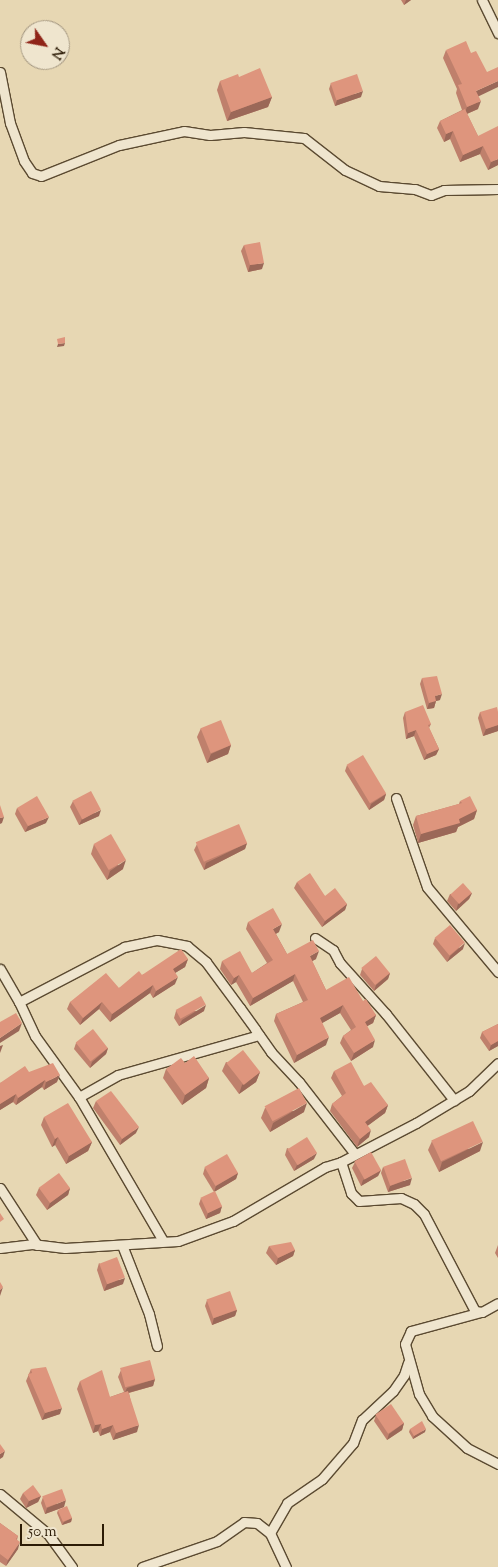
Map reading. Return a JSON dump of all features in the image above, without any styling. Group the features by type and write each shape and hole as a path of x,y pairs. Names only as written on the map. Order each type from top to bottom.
{"street":[{"path":"482,0 498,33"},
{"path":"0,72 10,123 24,162 32,173 41,176 119,146 184,131 210,135 244,132 304,138 345,170 379,186 415,189 431,195 444,190 498,189"},
{"path":"396,798 427,887 498,972"},
{"path":"316,938 334,950 340,963 386,1014 454,1100"},
{"path":"19,1002 124,947 157,940 186,946 206,962 259,1035 354,1153"},
{"path":"0,969 19,1002 35,1036 79,1096 163,1241"},
{"path":"79,1096 118,1075 259,1035"},
{"path":"0,1248 37,1245 65,1248 178,1240 232,1221 325,1168 341,1162 354,1153 416,1124 468,1091 498,1062"},
{"path":"341,1162 351,1193 359,1201 401,1198 419,1209 464,1295 475,1311 482,1312"},
{"path":"0,1188 37,1245"},
{"path":"122,1245 149,1314 157,1346"},
{"path":"498,1303 482,1312 411,1330 405,1344 408,1363 432,1416 467,1448 498,1464"},
{"path":"270,1533 287,1503 322,1479 353,1443 362,1420 392,1391 404,1376 408,1363"},
{"path":"0,1494 48,1534 72,1567"},
{"path":"142,1567 217,1541 244,1522 257,1523 270,1533 286,1567"}],"building":[{"path":"466,41 471,53 476,51 487,72 498,67 498,81 476,91 481,101 467,107 458,85 462,84 446,50"},
{"path":"260,68 272,97 231,112 220,81 238,74 239,77"},
{"path":"357,74 363,91 336,100 331,83"},
{"path":"465,109 478,136 498,126 498,159 491,162 483,146 463,155 453,131 446,134 440,121"},
{"path":"260,242 264,263 250,265 244,245"},
{"path":"65,337 65,343 58,344 57,339"},
{"path":"437,676 442,694 435,696 436,701 429,703 422,678"},
{"path":"423,705 431,724 428,725 439,749 427,754 416,730 408,733 405,712"},
{"path":"497,707 498,725 486,729 480,712"},
{"path":"221,720 231,745 211,753 201,728"},
{"path":"363,755 386,794 370,803 347,765"},
{"path":"91,791 101,810 82,819 72,801"},
{"path":"37,796 49,817 28,826 17,808"},
{"path":"470,796 477,810 459,819 460,823 421,834 416,816 462,803 460,801"},
{"path":"0,805 4,817 0,818"},
{"path":"239,824 247,843 204,862 196,842"},
{"path":"111,834 126,860 109,870 94,844"},
{"path":"310,873 325,896 335,888 347,904 325,921 297,882"},
{"path":"463,883 472,893 459,904 450,894"},
{"path":"273,908 282,924 273,929 287,954 313,940 319,951 310,956 326,990 349,977 363,1001 366,999 376,1015 365,1022 375,1040 354,1053 343,1036 356,1027 343,1005 320,1018 329,1037 297,1055 276,1014 308,1000 295,974 253,998 239,975 234,978 222,961 240,951 252,973 273,960 248,922"},
{"path":"450,925 465,943 449,955 435,938"},
{"path":"181,949 188,959 173,969 178,977 156,991 153,985 112,1014 102,1002 83,1018 70,1002 106,973 119,988 139,971 142,975"},
{"path":"376,956 390,973 375,985 361,968"},
{"path":"201,996 206,1005 180,1019 176,1010"},
{"path":"16,1013 22,1023 0,1038 0,1022"},
{"path":"498,1024 498,1041 491,1045 482,1032"},
{"path":"93,1029 108,1048 90,1061 76,1043"},
{"path":"243,1050 260,1072 244,1085 226,1063"},
{"path":"194,1056 209,1078 185,1095 166,1069 181,1058 185,1063"},
{"path":"351,1062 364,1086 371,1082 388,1105 365,1122 371,1130 360,1139 332,1104 346,1093 334,1071"},
{"path":"53,1063 60,1075 46,1082 45,1080 18,1098 16,1094 0,1104 0,1083 25,1066 29,1072"},
{"path":"299,1088 307,1103 273,1121 265,1106"},
{"path":"111,1091 139,1127 122,1139 96,1101"},
{"path":"68,1103 92,1142 69,1156 58,1137 55,1139 44,1117"},
{"path":"473,1121 483,1142 441,1161 431,1140"},
{"path":"307,1137 317,1153 298,1165 287,1149"},
{"path":"371,1152 381,1170 365,1180 354,1161"},
{"path":"227,1154 238,1173 215,1186 204,1167"},
{"path":"405,1159 412,1178 390,1186 383,1167"},
{"path":"59,1173 70,1188 50,1203 39,1188"},
{"path":"215,1191 222,1206 208,1213 200,1198"},
{"path":"0,1213 4,1219 0,1222"},
{"path":"291,1242 295,1250 278,1258 269,1246"},
{"path":"117,1257 125,1278 107,1284 99,1264"},
{"path":"230,1291 237,1310 213,1318 207,1300"},
{"path":"150,1360 155,1379 125,1387 120,1368"},
{"path":"46,1367 62,1408 45,1413 28,1374 32,1373 31,1369"},
{"path":"102,1370 110,1397 128,1391 139,1425 116,1433 113,1425 102,1429 101,1424 95,1425 80,1381"},
{"path":"391,1404 404,1423 388,1434 375,1415"},
{"path":"422,1421 426,1429 414,1436 410,1429"},
{"path":"0,1444 5,1451 0,1454"},
{"path":"33,1485 41,1496 29,1501 23,1493"},
{"path":"62,1489 66,1500 46,1507 42,1496"},
{"path":"67,1506 72,1518 63,1522 58,1510"},
{"path":"0,1523 18,1536 16,1539 20,1542 8,1560 0,1554"}]}
